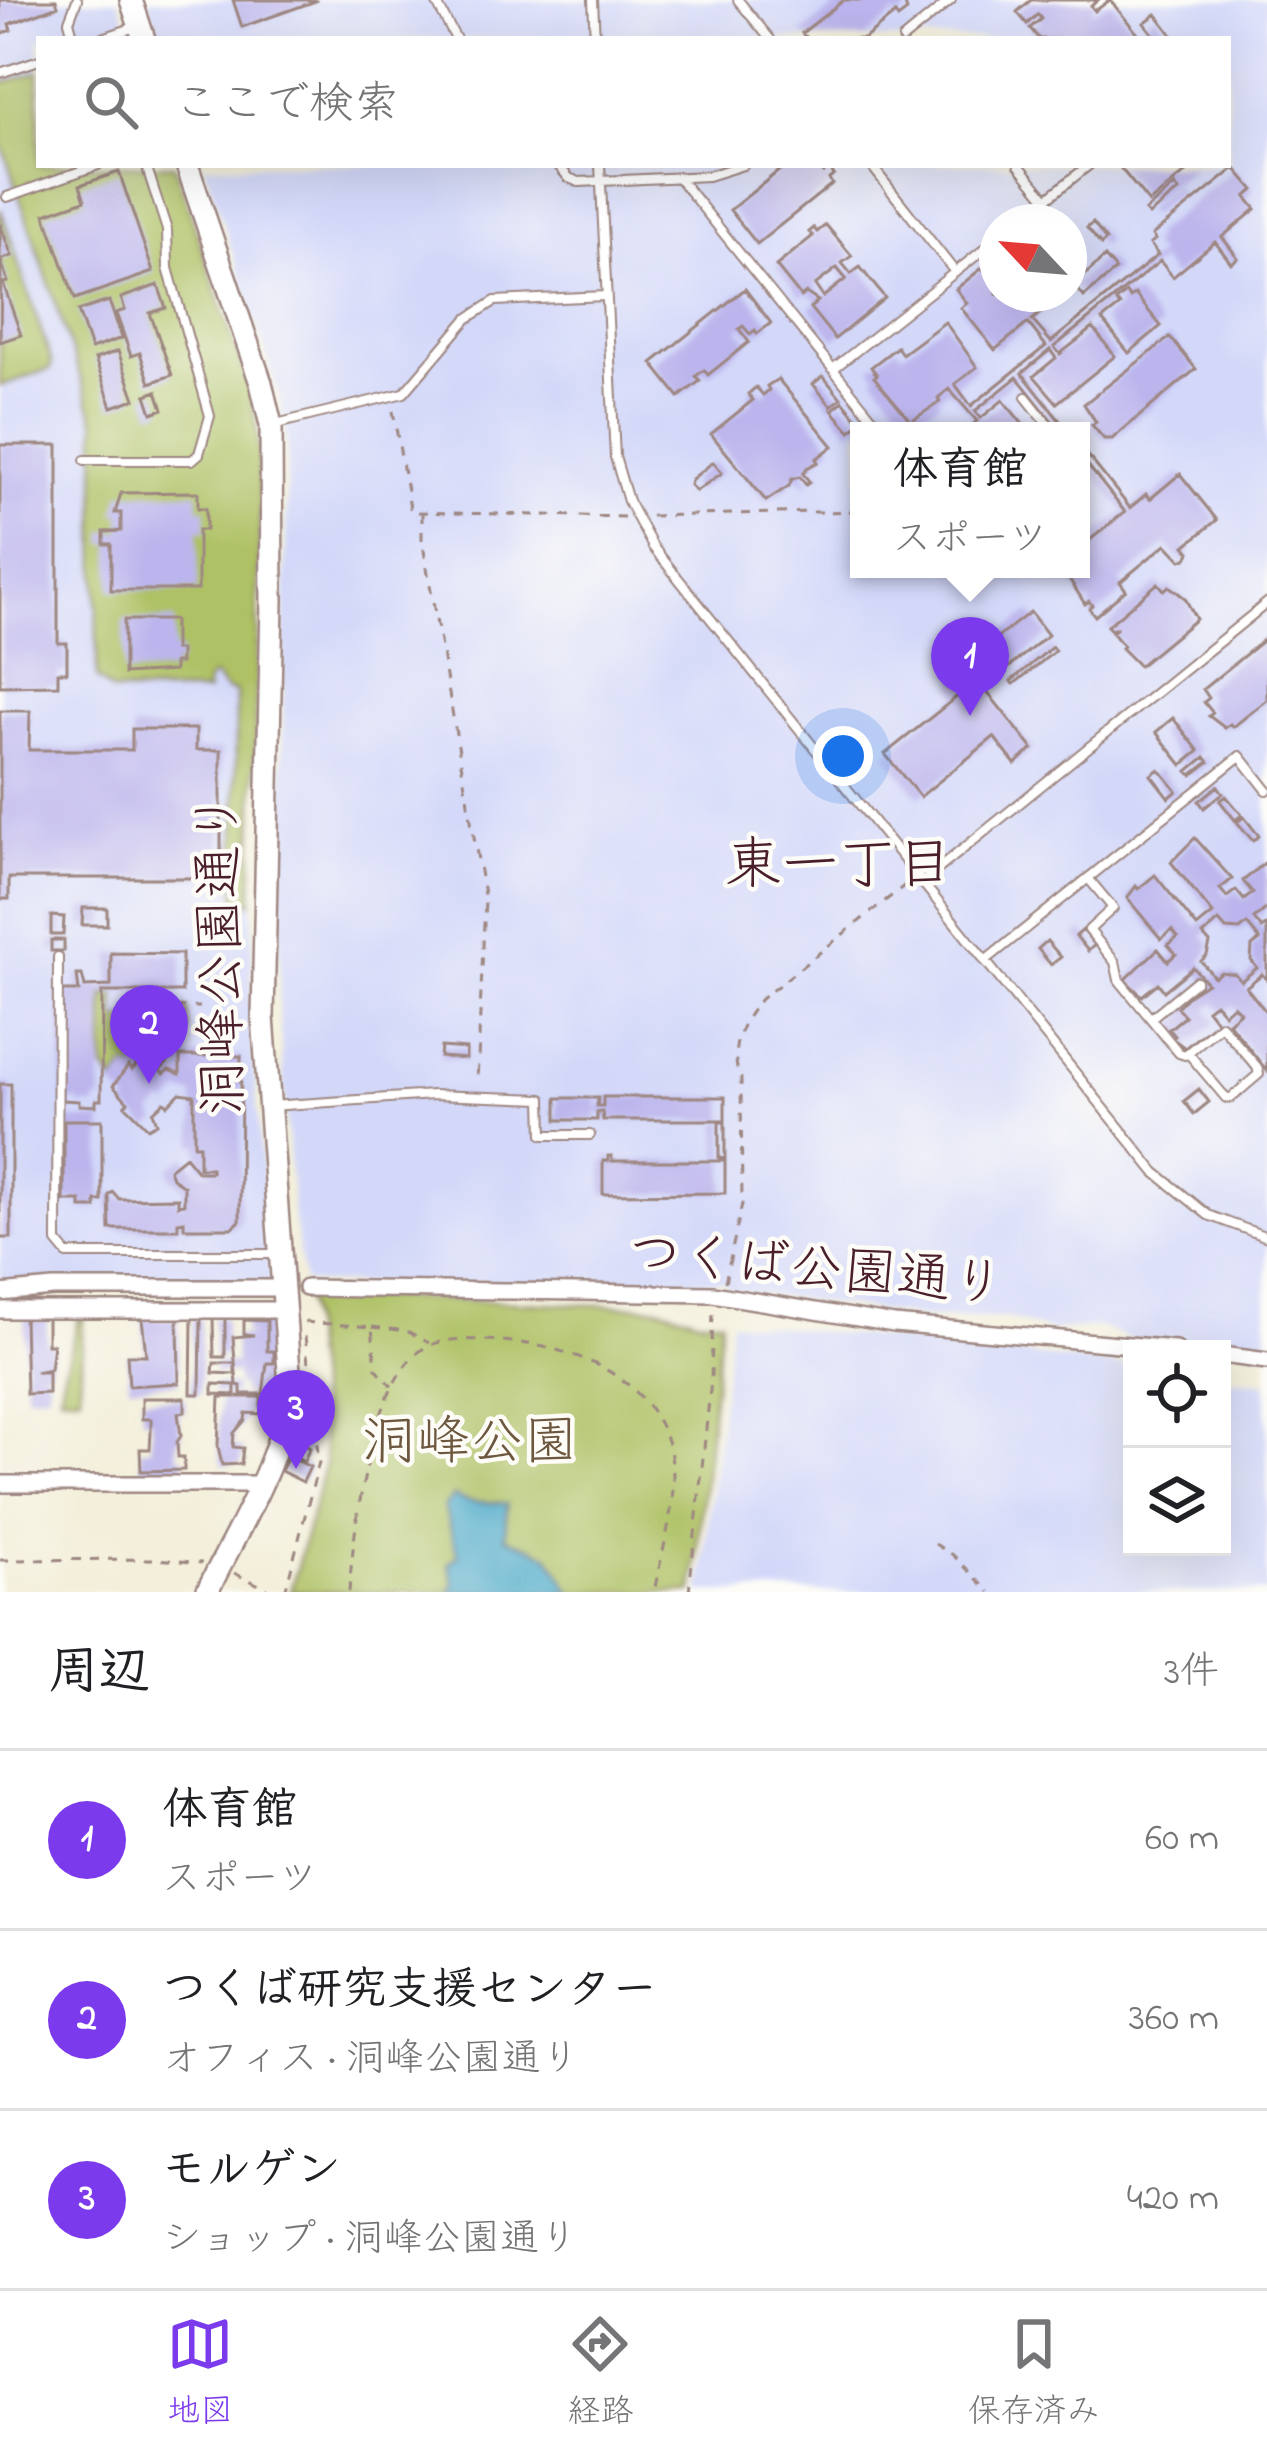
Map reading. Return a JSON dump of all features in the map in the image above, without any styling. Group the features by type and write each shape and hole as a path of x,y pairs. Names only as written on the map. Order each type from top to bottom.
{"street":[{"path":"131,0 142,32"},
{"name":"洞峰公園通り","path":"188,168 271,425 263,995 281,1255 297,1313 288,1408 259,1484 207,1592"},
{"path":"0,1293 53,1288 271,1288"},
{"name":"つくば公園通り","path":"306,1288 718,1295 894,1324 1123,1344"},
{"path":"0,1310 297,1313"},
{"path":"1231,1356 1267,1360"},
{"path":"0,1484 259,1484"}],"lane":[{"path":"73,36 69,22 77,0"},
{"path":"435,0 454,36"},
{"path":"593,0 595,36"},
{"path":"738,0 768,36"},
{"path":"909,36 951,0"},
{"path":"0,73 36,61"},
{"path":"7,197 89,168"},
{"path":"86,460 192,460 199,454 210,416 168,268 167,230 147,168"},
{"path":"562,168 574,181 600,182 722,174 736,168"},
{"path":"600,168 615,457 642,530 666,567 918,880 1172,1188 1208,1215 1267,1237"},
{"path":"873,168 955,272"},
{"path":"1021,168 1047,199"},
{"path":"1041,204 1085,168"},
{"path":"678,177 877,422"},
{"path":"833,369 979,253"},
{"path":"271,425 404,393 467,319 495,301 605,296"},
{"path":"1026,397 1046,422"},
{"path":"918,880 1267,603"},
{"path":"985,961 1240,756 1267,790"},
{"path":"1088,878 1113,908 1089,929 1114,962 1119,980 1179,1054 1188,1053 1221,1025 1258,1074 1226,1098 1188,1053"},
{"path":"58,957 57,1242 67,1254 281,1255"},
{"path":"1150,1018 1196,981"},
{"path":"268,1106 382,1097 542,1099 543,1135 590,1135"}],"path":[{"path":"393,411 410,508 422,513 624,517"},
{"path":"649,516 850,511"},
{"path":"422,513 425,560 484,900 477,1096"},
{"path":"688,1592 718,1295 742,1204 741,1078 734,1065 745,1017 761,999 918,880"},
{"path":"122,1006 200,1007"},
{"path":"285,1592 320,1462 297,1313 407,1330 430,1344"},
{"path":"372,1327 376,1368 393,1387"},
{"path":"349,1592 357,1516 393,1387 413,1356 444,1339 555,1348 608,1370 646,1401 668,1442 671,1466 672,1493 654,1592"},
{"path":"935,1544 990,1592"},
{"path":"0,1560 157,1559 211,1564"},
{"path":"226,1570 274,1592"}],"shaded area":[{"path":"0,0 118,0 131,36 36,36 36,168 175,168 250,390 260,475 251,1031 271,1285 0,1282"},
{"path":"148,0 1267,0 1267,1353 1231,1347 1231,1340 1133,1340 1099,1327 1050,1331 1008,1318 926,1318 728,1288 723,1281 304,1283 293,1215 279,1015 287,447 280,397 205,168 1231,168 1231,36 160,36"},
{"path":"731,1321 1123,1366 1123,1556 1231,1556 1231,1379 1267,1383 1267,1592 700,1592"}],"green space":[{"path":"36,72 36,168 175,168 250,390 258,436 260,518 252,902 236,902 236,692 226,690 214,676 207,682 207,692 112,692 97,678 96,423 0,139 0,84"},
{"path":"0,208 52,363 50,369 0,386"},
{"path":"104,995 115,995 116,1020 182,1019 183,1009 188,1010 189,1030 167,1048 150,1038 140,1047 142,1059 114,1082 104,1069"},
{"name":"洞峰公園","path":"306,1295 658,1307 699,1319 721,1319 693,1592 290,1592 325,1463"},
{"path":"78,1316 83,1318 80,1395 60,1395 63,1375"}],"water":[{"path":"454,1496 507,1504 505,1537 549,1555 572,1592 450,1592 454,1582 449,1563 458,1556 444,1507"}],"building":[{"path":"0,0 56,0 58,6 9,24 11,30 0,34"},
{"path":"233,0 315,0 316,1 242,27"},
{"path":"844,0 904,0 907,11 898,18 895,14 868,36 802,33"},
{"path":"1031,0 1098,0 1091,6 1095,11 1110,0 1140,36 1037,36 1030,28 1041,19 1038,14 1027,24 1017,12"},
{"path":"1156,14 1173,36 1155,36 1144,23"},
{"path":"782,168 819,168 823,173 829,168 834,175 829,179 832,184 757,244 730,210"},
{"path":"1120,168 1191,168 1149,203"},
{"path":"1235,168 1254,190 1246,197 1256,209 1222,237 1238,258 1231,263 1215,242 1173,277 1160,261 1054,347 1060,354 1093,328 1115,356 1057,403 1034,376 1056,358 1050,350 1022,373 1061,422 1053,422 1017,377 975,411 981,418 1003,400 1021,422 976,422 949,389 938,398 940,402 911,421 874,377 871,367 897,347 902,354 945,322 977,367 955,384 971,406 1046,346 1028,323 995,350 961,308 967,303 956,289 979,270 979,312 1042,312 1032,320 1051,342 1158,255 1150,244 1155,240 1152,235"},
{"path":"119,172 153,272 75,299 45,214 85,200 80,185"},
{"path":"1175,186 1179,191 1149,215 1145,211"},
{"path":"1093,223 1106,240 1101,245 1087,228"},
{"path":"0,224 12,256 0,260"},
{"path":"826,225 852,256 842,263 851,274 860,267 885,298 835,339 810,308 818,301 806,293 801,297 776,266 813,236 809,232 814,228 817,232","holes":["837,268 846,279 823,297 815,285"]},
{"path":"1105,257 1116,270 1087,294 1087,273"},
{"path":"1,261 8,282 3,283 21,335 0,342"},
{"path":"158,285 166,308 150,313 172,375 150,383 140,353 131,356 116,313 125,310 121,298"},
{"path":"745,289 771,323 757,334 743,326 739,329 749,342 708,375 704,370 696,376 700,381 679,397 652,363"},
{"path":"1126,293 1130,298 1135,294 1161,326 1129,353 1102,320 1120,306 1116,301"},
{"path":"109,301 122,338 91,349 78,311"},
{"path":"1170,337 1196,369 1112,439 1104,439 1084,404"},
{"path":"118,351 135,399 112,407 95,359"},
{"path":"823,376 841,398 831,406 813,384"},
{"path":"778,379 833,446 803,474 810,482 806,485 800,477 792,479 766,501 711,434 753,400 748,394 756,387 763,395"},
{"path":"157,391 163,409 152,413 146,395"},
{"path":"843,401 860,422 850,422 850,431 832,410"},
{"path":"0,445 58,445 58,643 67,643 67,672 58,672 58,685 0,686"},
{"path":"1090,458 1130,508 1146,494 1150,499 1180,474 1217,520 1185,546 1190,552 1187,558 1181,560 1166,544 1120,582 1126,590 1095,616 1089,608 1092,605 1085,604 1069,578 1090,578 1090,540 1125,512 1090,468"},
{"path":"713,462 722,473 696,491 690,485 692,479"},
{"path":"198,492 198,508 206,508 206,530 198,530 198,590 111,590 111,544 104,544 104,532 121,531 121,513 115,513 121,493"},
{"path":"1158,583 1185,598 1196,619 1139,666 1121,648 1112,632 1117,628 1107,626"},
{"path":"1030,612 1048,635 984,688 1033,749 1015,764 994,737 920,797 885,754 959,695 951,684 993,650 988,645"},
{"path":"124,620 174,620 174,650 180,650 180,663 174,663 174,671 124,674"},
{"path":"1267,637 1267,700 1233,727 1225,728 1209,716 1213,713 1204,702 1209,698 1203,689"},
{"path":"1052,647 1055,651 1014,684 1011,681"},
{"path":"0,711 30,711 29,750 132,750 132,729 196,729 196,750 221,750 221,878 9,878 9,899 0,899"},
{"path":"1173,718 1199,751 1182,765 1156,732"},
{"path":"1205,757 1209,762 1192,775 1188,771"},
{"path":"1159,769 1177,791 1169,798 1151,775"},
{"path":"1218,786 1223,793 1204,808 1199,801"},
{"path":"1226,796 1242,815 1235,820 1220,801"},
{"path":"1244,817 1259,836 1253,841 1237,822"},
{"path":"1195,838 1232,879 1220,889 1227,897 1236,890 1244,900 1253,893 1243,881 1267,861 1267,908 1254,919 1262,929 1267,925 1267,980 1262,974 1246,987 1267,1013 1267,1071 1228,1022 1240,1012 1233,1005 1224,1013 1215,1003 1207,1009 1217,1022 1185,1048 1172,1038 1169,1029 1185,1016 1177,1007 1207,983 1193,967 1164,991 1158,983 1142,996 1125,980 1158,949 1168,961 1176,954 1168,945 1178,937 1172,930 1161,939 1127,898 1136,886 1155,875 1197,927 1213,914 1171,862","holes":["1219,921 1226,929 1240,930 1247,924 1260,940 1252,946 1251,960 1257,968 1241,981 1235,974 1221,972 1214,977 1201,961 1210,943 1203,935"]},
{"path":"83,908 107,908 107,925 82,925"},
{"path":"51,916 64,917 63,935 51,935"},
{"path":"1083,930 1095,945 1088,951 1076,936"},
{"path":"51,940 64,940 64,951 51,951"},
{"path":"1047,941 1061,957 1051,965 1038,949"},
{"path":"111,953 182,954 182,992 102,992 101,1100 96,1100 96,1106 79,1105 79,1101 62,1100 61,991 79,991 77,975 82,975 85,987 111,986"},
{"path":"150,1038 158,1039 175,1055 160,1070 164,1074 169,1070 180,1074 180,1056 241,1056 240,1221 232,1228 184,1228 184,1221 178,1222 178,1229 110,1229 109,1195 113,1192 119,1199 178,1198 178,1205 184,1204 184,1186 172,1178 169,1169 185,1156 198,1172 211,1172 211,1168 199,1168 194,1095 180,1093 168,1105 164,1102 153,1112 157,1123 148,1128 113,1086 128,1066 132,1070 142,1059 140,1047"},
{"path":"441,1047 466,1049 466,1059 440,1057"},
{"path":"0,1084 11,1084 11,1238 0,1238"},
{"path":"1199,1089 1209,1102 1194,1114 1184,1101"},
{"path":"603,1097 725,1097 725,1120 603,1120 602,1112 597,1112 597,1120 557,1120 557,1098 598,1098 597,1106 603,1106"},
{"path":"64,1120 102,1120 102,1201 96,1201 96,1208 81,1208 81,1201 64,1201"},
{"path":"719,1122 725,1122 725,1159 719,1158"},
{"path":"608,1156 612,1161 725,1161 725,1193 603,1194 603,1161"},
{"path":"24,1318 47,1318 47,1344 53,1344 50,1369 36,1372 48,1372 48,1393 26,1394"},
{"path":"142,1318 178,1318 179,1383 129,1386 127,1355 146,1355"},
{"path":"192,1318 201,1318 200,1394 191,1394"},
{"path":"213,1318 225,1318 225,1357 214,1357"},
{"path":"244,1320 267,1321 267,1351 274,1351 274,1363 267,1363 263,1394 241,1394 237,1385 233,1337 254,1335 244,1334"},
{"path":"214,1363 235,1363 235,1374 213,1373"},
{"path":"213,1384 235,1385 235,1395 213,1394"},
{"path":"220,1397 261,1397 261,1414 246,1413 234,1433 233,1447 243,1448 241,1464 222,1465"},
{"path":"142,1398 185,1398 185,1412 178,1413 181,1436 177,1442 184,1470 141,1471 140,1449 150,1449 151,1433 151,1419 142,1419"},
{"path":"293,1427 308,1434 303,1444 310,1448 304,1461 285,1451"},
{"path":"288,1456 310,1467 303,1482 281,1471"}],"place":[{"name":"体育館","path":"970,716"},
{"name":"つくば研究支援センター","path":"149,1084"},
{"name":"モルゲン","path":"296,1469"}],"district":[{"name":"東一丁目","path":"839,868"}]}
